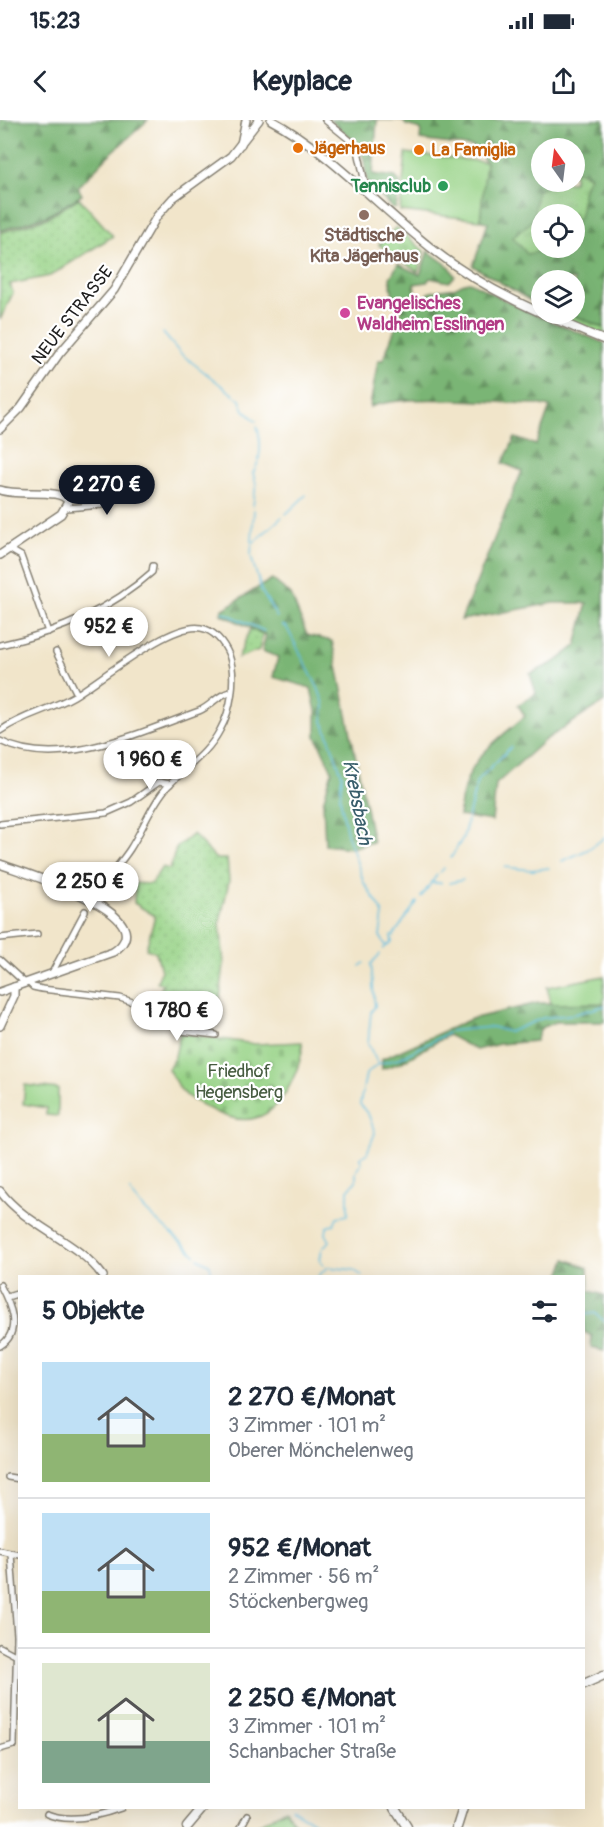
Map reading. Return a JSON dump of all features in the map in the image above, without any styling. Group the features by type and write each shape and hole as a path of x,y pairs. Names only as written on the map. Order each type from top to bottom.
{"main road":[{"path":"585,1684 604,1676"},
{"path":"188,1827 202,1809"},
{"path":"396,1809 407,1827"},
{"path":"457,1827 463,1809"}],"street":[{"name":"NEUE STRASSE","path":"0,429 21,408 59,354 114,290 157,216 173,198 226,160 259,120"},
{"path":"271,120 306,143 437,252 475,279 514,302 604,340"},
{"path":"325,120 356,145 361,156 369,196"},
{"path":"241,144 244,121"},
{"path":"0,555 67,508 102,505 139,488"},
{"path":"0,490 19,495 60,493 68,499 67,508"},
{"path":"9,549 21,556 48,632"},
{"path":"0,645 48,632 88,614 150,574 153,566"},
{"path":"0,730 25,715 77,694 174,633 199,627 215,634 227,651 231,667 228,710 215,739 198,761 170,784 94,901"},
{"path":"56,652 77,694"},
{"path":"0,741 41,753 78,751 199,711 210,706 221,694 230,692"},
{"path":"0,824 101,814 126,805 157,783 170,784"},
{"path":"0,864 109,909 120,922 124,933 122,944 107,955 53,971 0,992"},
{"path":"53,971 54,965 85,910"},
{"path":"0,938 37,934"},
{"path":"0,960 33,987 120,998 143,1005 179,1030 216,1035"},
{"path":"0,1026 14,996 14,987"},
{"path":"0,1191 17,1208 93,1264 102,1275"},
{"path":"0,1285 15,1307 9,1336 0,1346"},
{"path":"7,1297 18,1294"},
{"path":"8,1477 18,1479"},
{"path":"0,1551 18,1555"},
{"path":"11,1554 18,1657 17,1724 14,1745"},
{"path":"0,1647 18,1657"},
{"path":"0,1749 14,1745"},
{"path":"14,1745 18,1748"},
{"path":"47,1814 76,1818 116,1809"},
{"path":"241,1827 247,1816"}],"green space":[{"path":"0,120 148,120 78,187 82,195 47,216 0,231"},
{"path":"330,120 377,120 373,174 395,177 400,182 396,208 393,209 367,183 364,160 359,145"},
{"path":"402,120 604,120 604,328 585,320 585,270 531,270 531,301 473,266 488,223 480,220 486,162 474,147 420,140 421,129 406,125"},
{"name":"Tennisclub","path":"406,153 486,162 480,220 400,211"},
{"path":"585,174 590,176 585,185"},
{"path":"537,192 583,192 581,204 535,204"},
{"path":"79,198 113,236 50,276 10,284 13,293 0,320 0,233 47,218"},
{"path":"531,222 531,253 527,254 513,237"},
{"path":"396,227 424,251 418,272 379,245"},
{"path":"428,251 450,267 455,276 449,282 430,278 427,282 414,284 416,300 429,297 428,293 431,292 470,282 531,313 531,324 558,324 604,343 604,702 545,740 496,784 492,821 459,816 466,782 480,758 525,716 518,705 536,693 530,674 555,662 576,646 587,603 554,603 461,620 522,471 503,463 515,438 536,445 550,407 537,404 406,400 370,407 378,360 383,360 403,308 394,304 390,278 398,264 420,275"},
{"path":"585,320 604,328 604,337 572,324 585,324"},
{"path":"272,579 291,595 307,635 332,641 373,842 351,848 325,845 323,802 332,771 316,736 316,711 311,688 273,677 278,657 262,651 266,635 221,614 222,610"},
{"path":"250,629 263,634 259,650 238,658"},
{"path":"193,834 216,859 227,859 229,881 220,922 224,964 217,1024 193,1019 191,1024 180,1022 174,1024 157,1012 154,1005 163,984 157,982 161,971 156,952 146,949 155,916 134,903 135,883 151,884 162,867 170,869 176,848"},
{"path":"604,976 604,1003 551,1004 547,987"},
{"path":"538,1003 604,1004 604,1022 555,1022 541,1028 536,1041 499,1044 476,1050 448,1035 402,1062 382,1069 382,1059 471,1019"},
{"name":"Friedhof Hegensberg","path":"180,1033 255,1044 302,1042 302,1052 292,1081 275,1106 256,1118 245,1120 220,1114 194,1101 177,1084 168,1069 175,1056"},
{"path":"25,1085 58,1089 58,1116 46,1115 46,1108 23,1104"},
{"path":"566,1259 588,1268 589,1291 604,1295 604,1351 591,1348 592,1336 585,1332 585,1275 560,1275"},
{"path":"285,1809 297,1827 255,1827"}],"waterway":[{"name":"Krebsbach","path":"163,333 180,353 240,400 244,410 256,421"},
{"name":"Krebsbach","path":"253,506 256,484 253,473 260,450 257,426"},
{"path":"286,514 306,495"},
{"name":"Krebsbach","path":"254,510 251,556 262,592 277,617"},
{"path":"254,542 282,517"},
{"path":"223,612 264,631"},
{"name":"Krebsbach","path":"282,625 287,628 324,704 323,721 342,775 340,798 347,833 364,883 383,914 380,936 386,946"},
{"path":"456,849 463,838 477,781 511,747"},
{"path":"562,861 587,850 604,838"},
{"path":"451,858 455,851"},
{"path":"504,867 532,870 549,868"},
{"path":"440,872 444,868"},
{"path":"421,897 437,875"},
{"path":"449,883 463,880"},
{"path":"433,883 441,883"},
{"path":"393,936 417,902"},
{"path":"383,949 392,942 391,936"},
{"name":"Krebsbach","path":"323,1247 330,1241 326,1234 327,1227 334,1224 337,1217 348,1215 348,1190 356,1181 356,1172 362,1161 360,1158 367,1153 375,1133 369,1116 360,1104 366,1074 378,1064 368,1044 371,1012 375,1006 371,964 380,954"},
{"path":"360,966 364,963"},
{"path":"450,1031 492,1027 509,1032 543,1018 575,1014 604,1006"},
{"path":"378,1064 398,1059 448,1033"},
{"path":"130,1190 141,1206 195,1255"},
{"name":"Krebsbach","path":"322,1249 320,1260 324,1265"},
{"path":"198,1258 210,1265 212,1275"},
{"path":"319,1275 328,1267 354,1270 361,1275"},
{"path":"585,1315 595,1313 604,1321"},
{"path":"293,1809 322,1827"}],"place":[{"name":"Jägerhaus","path":"298,148"},
{"name":"La Famiglia","path":"419,150"},
{"name":"Tennisclub","path":"443,186"},
{"name":"Städtische Kita Jägerhaus","path":"364,215"},
{"name":"Evangelisches Waldheim Esslingen","path":"345,313"}]}
